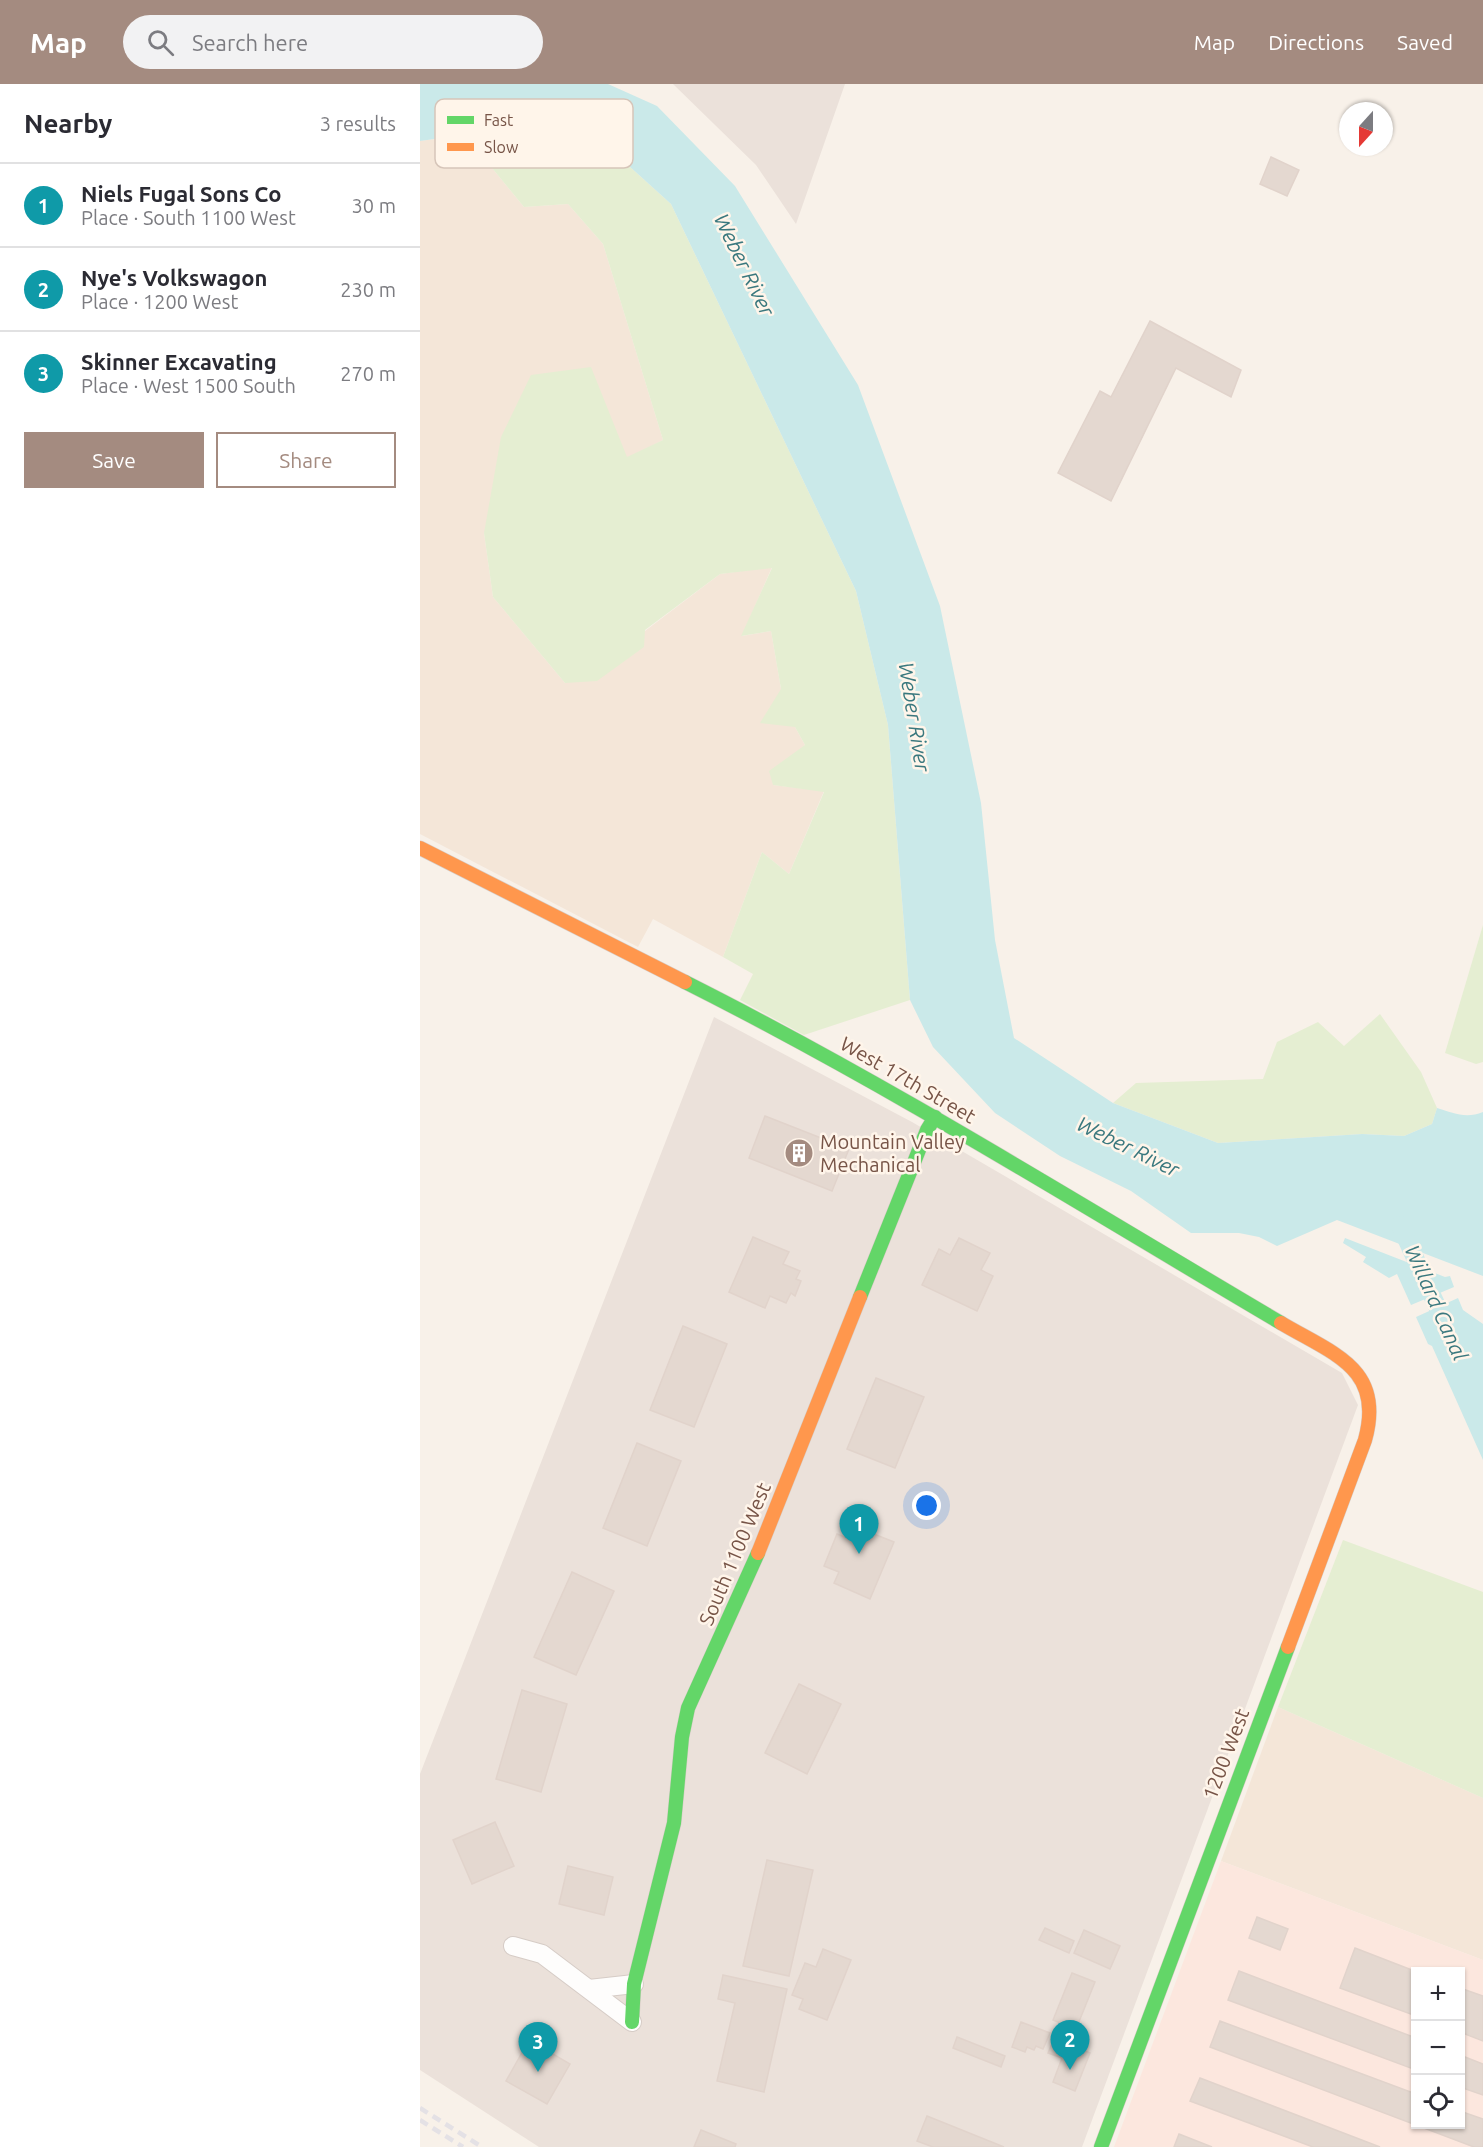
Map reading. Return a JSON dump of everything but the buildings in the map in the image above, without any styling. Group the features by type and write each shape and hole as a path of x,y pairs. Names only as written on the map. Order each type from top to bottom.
{"street":[{"name":"West 17th Street","path":"420,848 751,1015 935,1116 1113,1225 1340,1358 1359,1375"},
{"name":"South 1100 West","path":"632,2022 634,1983 674,1823 682,1737 688,1708 747,1580 927,1130 935,1116"},
{"name":"1200 West","path":"1101,2147 1365,1440 1370,1425 1371,1402 1365,1383 1359,1375"},
{"path":"513,1947 542,1954 632,2022"},
{"path":"589,1989 634,1983"}],"shaded area":[{"path":"673,84 845,84 796,224 756,165"},
{"path":"435,139 435,168 492,168 524,207 568,204 603,244 663,440 484,533 493,597 565,683 645,631 720,574 772,567 742,636 771,631 781,689 795,727 805,745 773,785 824,791 789,874 762,852 723,957 653,919 638,947 420,834 420,141"},
{"path":"714,1017 912,1122 1342,1373 1358,1405 1082,2147 539,2147 420,2070 420,1774"},
{"path":"1278,1707 1483,1798 1483,1960 1221,1861"},
{"path":"1221,1861 1483,1960 1483,2147 1114,2147"}],"green space":[{"path":"492,168 631,168 671,204 856,591 888,725 910,1000 804,1035 740,1000 753,974 723,957 762,852 789,874 824,792 773,785 769,771 805,745 795,727 760,723 781,689 771,631 741,636 772,568 720,574 645,630 644,647 597,681 565,683 493,597 484,533 501,437 531,375 591,367 627,457 663,440 603,244 568,204 524,207"},
{"path":"1483,925 1483,1062 1476,1064 1445,1053"},
{"path":"1380,1014 1421,1072 1437,1108 1432,1124 1404,1136 1362,1134 1218,1143 1113,1103 1136,1083 1263,1079 1277,1042 1318,1022 1344,1046"},
{"path":"1343,1540 1483,1592 1483,1798 1278,1707"}],"water":[{"name":"Weber River","path":"420,84 608,84 657,106 735,186 858,385 940,606 981,803 995,940 1014,1038 1113,1103 1218,1143 1362,1134 1404,1136 1432,1124 1437,1108 1465,1115 1483,1112 1483,1276 1337,1220 1277,1246 1259,1237 1239,1233 1191,1233 1131,1191 1060,1156 995,1113 933,1047 910,1000 888,725 856,591 671,204 631,168 633,99 435,99 435,139 420,141"},
{"path":"1345,1238 1445,1277 1450,1276 1454,1287 1411,1305 1397,1274 1389,1278 1363,1262 1366,1257 1343,1243"},
{"path":"1458,1298 1463,1310 1483,1324 1483,1460 1432,1346 1428,1344 1416,1317"}],"waterway":[{"name":"Willard Canal","path":"1400,1225 1447,1328"}],"railway":[{"path":"420,2108 482,2147"},
{"path":"420,2120 463,2147"}],"traffic: fast":[{"path":"685,982 837,1062 1281,1323"},
{"path":"860,1297 927,1130 935,1117"},
{"path":"632,2022 634,1984 674,1823 682,1737 688,1708 758,1553"},
{"path":"1101,2147 1288,1647"}],"traffic: slow":[{"path":"420,848 685,982"},
{"path":"758,1553 860,1297"},
{"path":"1281,1323 1319,1344 1350,1366 1361,1380 1368,1396 1369,1416 1365,1440 1288,1647"}],"place":[{"name":"Mountain Valley Mechanical","path":"799,1153"},
{"name":"Niels Fugal Sons Co","path":"859,1554"},
{"name":"Nye's Volkswagon","path":"1070,2070"},
{"name":"Skinner Excavating","path":"538,2072"}]}
